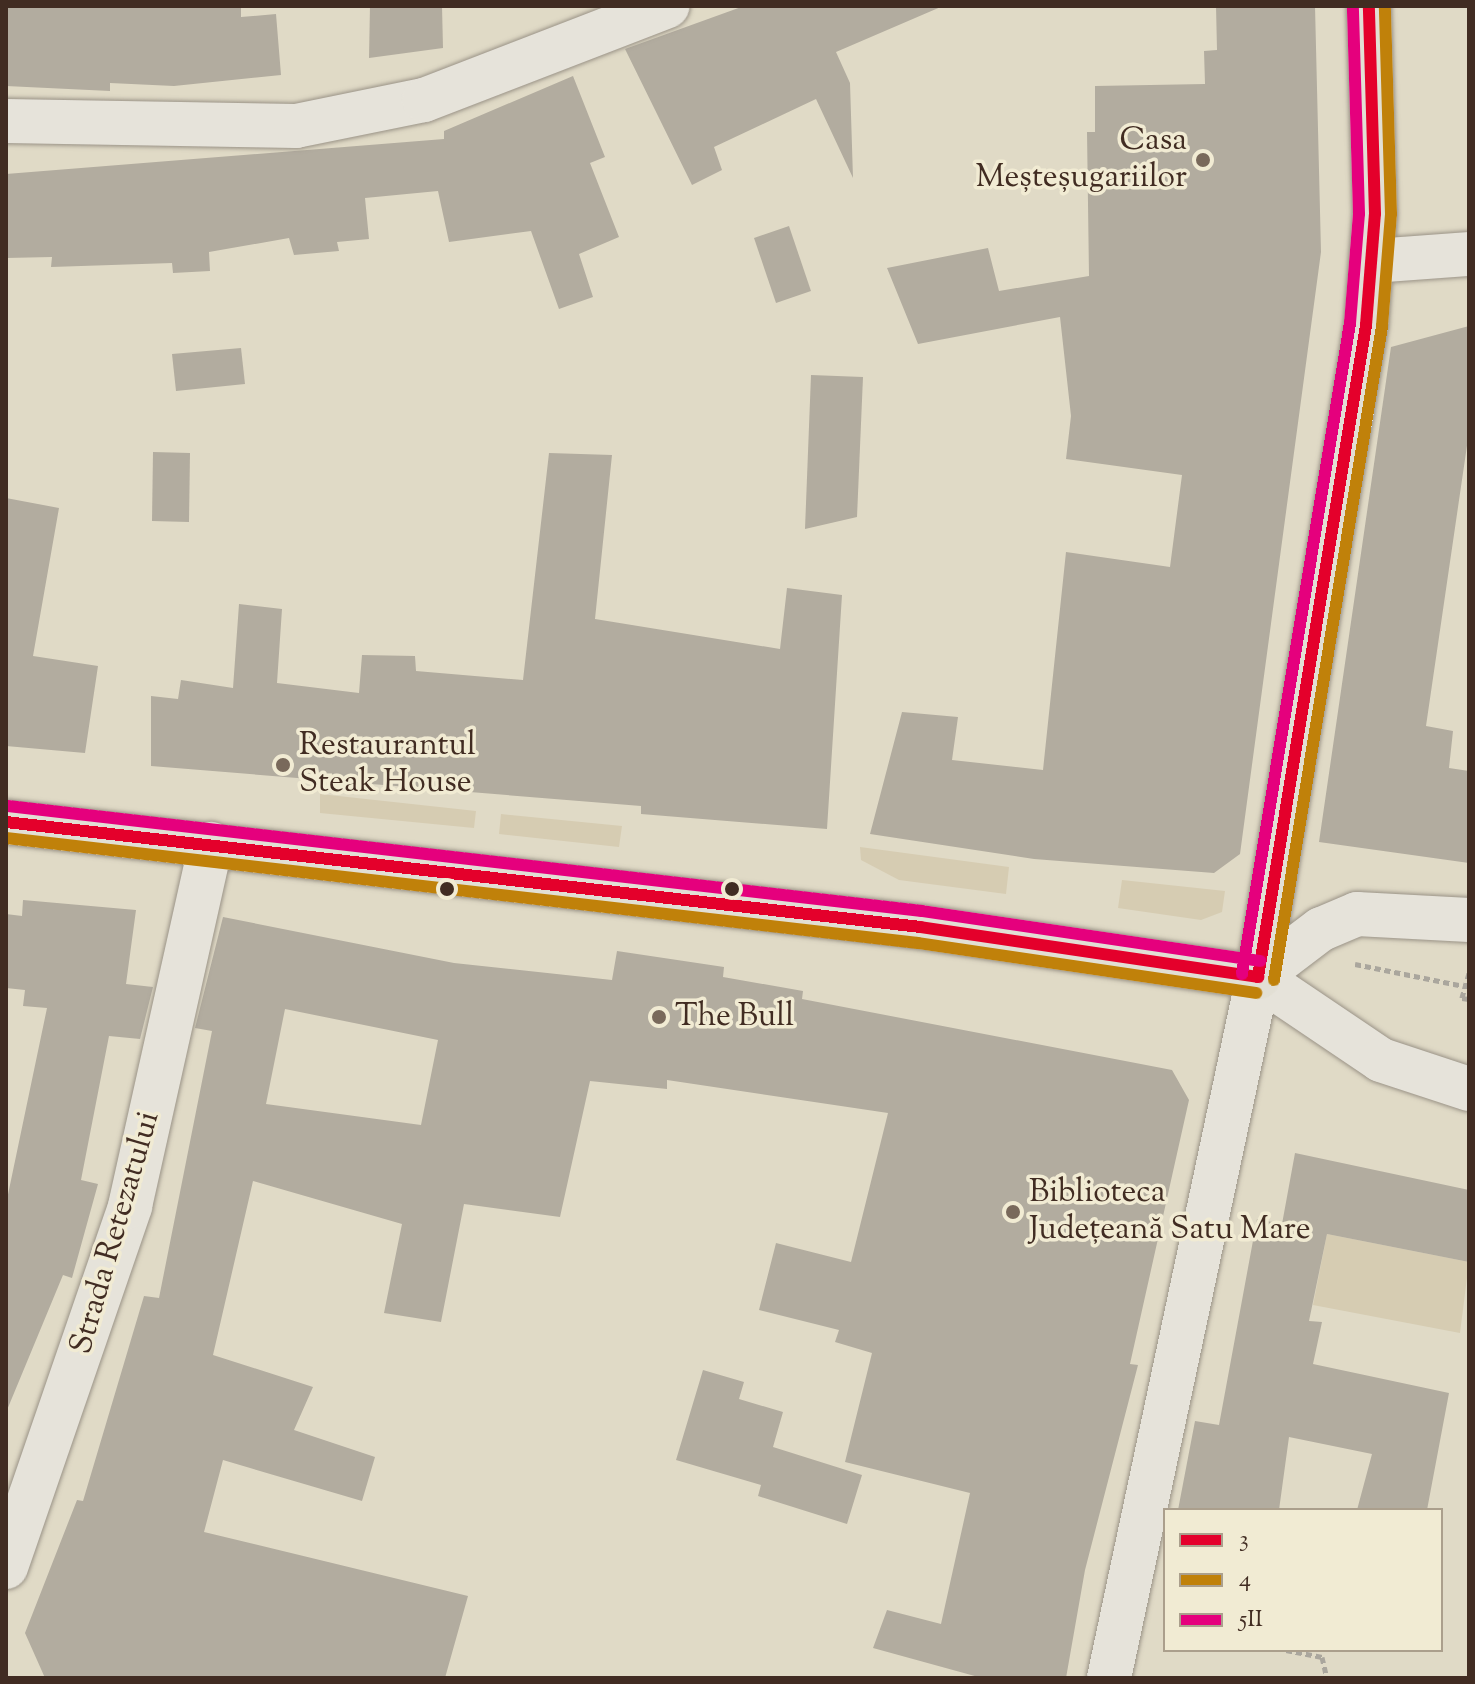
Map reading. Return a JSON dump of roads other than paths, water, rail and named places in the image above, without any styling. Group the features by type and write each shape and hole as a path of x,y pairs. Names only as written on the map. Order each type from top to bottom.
{"main road":[{"path":"6,822 920,927 1258,977 1373,261 1369,6"}],"street":[{"path":"6,121 296,126 438,95 667,6"},
{"path":"1373,261 1469,254"},
{"name":"Strada Retezatului","path":"6,1567 130,1206 211,844"},
{"path":"1109,1678 1258,977 1321,929 1357,914 1469,920"},
{"path":"1258,977 1381,1060 1469,1089"}],"place":[{"name":"Casa Meșteșugariilor","path":"1203,160"},
{"name":"Restaurantul Steak House","path":"283,765"},
{"name":"The Bull","path":"659,1017"},
{"name":"Biblioteca Judeţeană Satu Mare","path":"1013,1212"}]}
